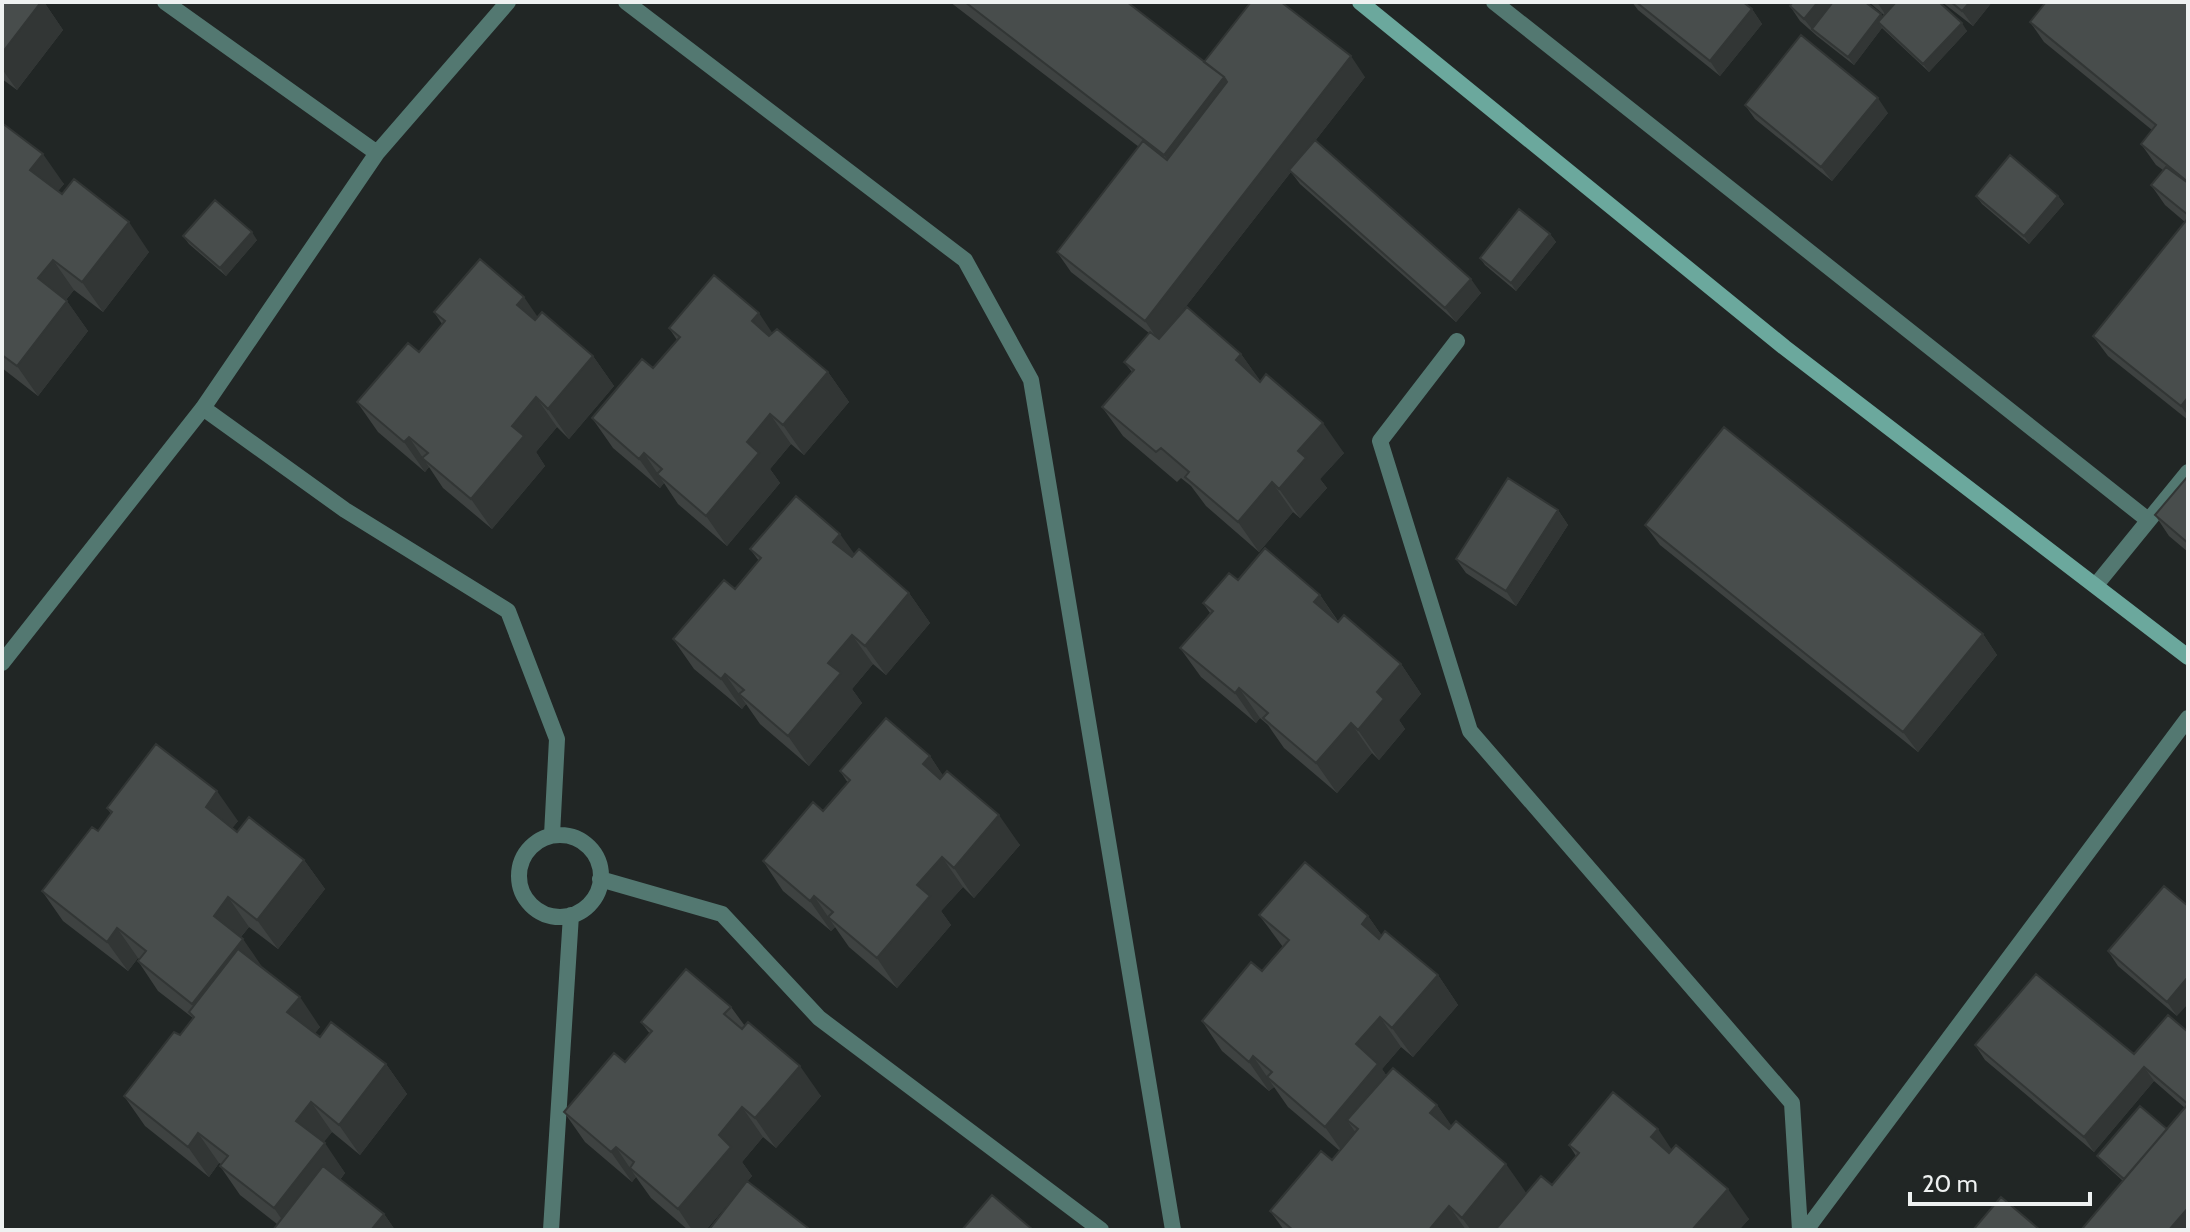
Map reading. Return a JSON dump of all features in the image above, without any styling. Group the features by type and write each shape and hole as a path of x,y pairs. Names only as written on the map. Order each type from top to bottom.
{"main road":[{"path":"1360,2 1784,347 2188,657"}],"street":[{"path":"165,2 377,153"},
{"path":"2,663 203,408 377,153 508,2"},
{"path":"626,2 965,260 1031,380 1173,1230"},
{"path":"1494,2 2148,520"},
{"path":"1457,341 1380,441 1470,731 1792,1103 1800,1230"},
{"path":"203,408 345,510 508,611 557,739 552,835"},
{"path":"2096,585 2188,472"},
{"path":"1806,1230 2188,718"},
{"path":"565,835 579,839 589,847 597,858 600,879 595,896 587,907 571,915 550,916 537,911 520,889 521,861 538,840 565,835"},
{"path":"600,879 722,914 819,1018 1101,1230"},
{"path":"551,1230 571,915"}],"building":[{"path":"2,2 41,2 2,53"},
{"path":"965,2 1127,2 1224,77 1164,155"},
{"path":"1251,2 1281,2 1351,56 1145,321 1057,252 1143,141 1167,160 1227,82 1204,62"},
{"path":"1636,2 1743,2 1752,9 1710,61"},
{"path":"1793,2 1818,2 1804,19 1790,6"},
{"path":"1833,2 1865,2 1881,14 1848,57 1812,29"},
{"path":"1896,2 1939,2 1962,23 1923,64 1878,22"},
{"path":"1951,2 1970,2 1962,11"},
{"path":"2046,2 2188,2 2188,182 2141,144 2156,125 2030,22"},
{"path":"1801,35 1878,98 1821,167 1745,105"},
{"path":"2,123 43,154 30,170 62,194 74,179 129,222 82,282 53,260 38,278 67,301 17,366 2,355"},
{"path":"1315,140 1471,279 1445,308 1289,170"},
{"path":"2010,155 2058,196 2024,236 1976,196"},
{"path":"2166,167 2188,183 2188,215 2151,185"},
{"path":"215,200 252,232 220,268 183,236"},
{"path":"1519,209 1550,234 1511,283 1480,258"},
{"path":"2188,218 2188,397 2181,406 2093,336"},
{"path":"480,259 524,297 517,305 535,320 542,312 593,356 548,409 536,397 512,426 524,436 471,499 422,458 428,453 409,437 404,442 357,402 408,343 419,352 445,321 434,312"},
{"path":"714,275 759,313 752,321 769,336 777,329 828,372 783,425 770,414 747,442 759,453 706,516 657,474 662,469 644,453 639,459 592,418 642,359 653,368 680,337 669,328"},
{"path":"1187,307 1241,354 1236,360 1260,382 1266,374 1323,423 1298,451 1306,458 1279,489 1272,482 1238,522 1185,477 1189,472 1161,448 1156,452 1102,407 1134,370 1124,362 1150,332 1159,339"},
{"path":"1724,427 1983,634 1903,732 1645,525"},
{"path":"2188,476 2188,543 2155,515"},
{"path":"1508,478 1558,510 1506,591 1456,559"},
{"path":"796,496 840,534 833,542 852,557 859,549 909,593 865,646 852,635 828,663 841,673 788,736 739,694 744,690 725,674 721,679 673,639 724,580 735,589 761,558 750,549"},
{"path":"1265,548 1320,595 1314,602 1338,622 1344,615 1401,664 1377,692 1384,699 1358,730 1351,723 1316,763 1263,718 1268,713 1239,688 1235,693 1180,648 1213,611 1203,603 1229,573 1238,580"},
{"path":"886,718 930,756 923,764 940,779 947,771 999,815 954,868 942,857 917,885 930,896 877,958 828,917 833,912 814,896 810,901 763,861 813,802 823,811 850,780 840,771"},
{"path":"156,744 217,791 206,807 237,832 249,817 304,860 257,920 228,897 214,916 243,939 192,1004 138,961 146,951 117,928 107,942 42,891 92,827 98,831 112,812 107,808"},
{"path":"1305,862 1368,916 1362,924 1379,939 1385,931 1438,975 1392,1028 1380,1017 1356,1044 1378,1064 1325,1127 1267,1077 1272,1072 1253,1056 1249,1062 1202,1021 1251,962 1262,971 1289,940 1259,915"},
{"path":"2164,886 2188,906 2188,977 2167,1002 2108,951"},
{"path":"238,949 300,997 287,1012 320,1037 331,1022 386,1064 339,1125 311,1102 296,1121 325,1143 274,1208 220,1166 228,1156 198,1133 188,1147 124,1096 174,1032 180,1035 194,1017 189,1012"},
{"path":"686,969 731,1007 724,1014 742,1029 748,1022 800,1066 755,1118 742,1107 719,1135 731,1147 678,1209 630,1168 634,1162 616,1147 611,1152 564,1112 614,1053 625,1062 652,1031 641,1022"},
{"path":"2036,974 2134,1054 2168,1015 2188,1032 2188,1104 2144,1067 2084,1137 1975,1045"},
{"path":"1393,1068 1437,1105 1430,1113 1449,1129 1456,1121 1506,1164 1462,1218 1449,1206 1429,1230 1293,1230 1270,1211 1321,1151 1332,1160 1358,1129 1347,1120"},
{"path":"1613,1092 1658,1129 1651,1137 1669,1153 1676,1145 1728,1189 1692,1230 1495,1230 1541,1176 1552,1185 1579,1153 1569,1145"},
{"path":"2188,1104 2188,1208 2169,1230 2081,1230"},
{"path":"2140,1106 2167,1129 2124,1179 2097,1156"},
{"path":"323,1166 384,1214 373,1230 273,1230"},
{"path":"747,1181 808,1228 807,1230 709,1230"},
{"path":"992,1195 1033,1230 962,1230"},
{"path":"2001,1197 2040,1230 1973,1230"}]}
